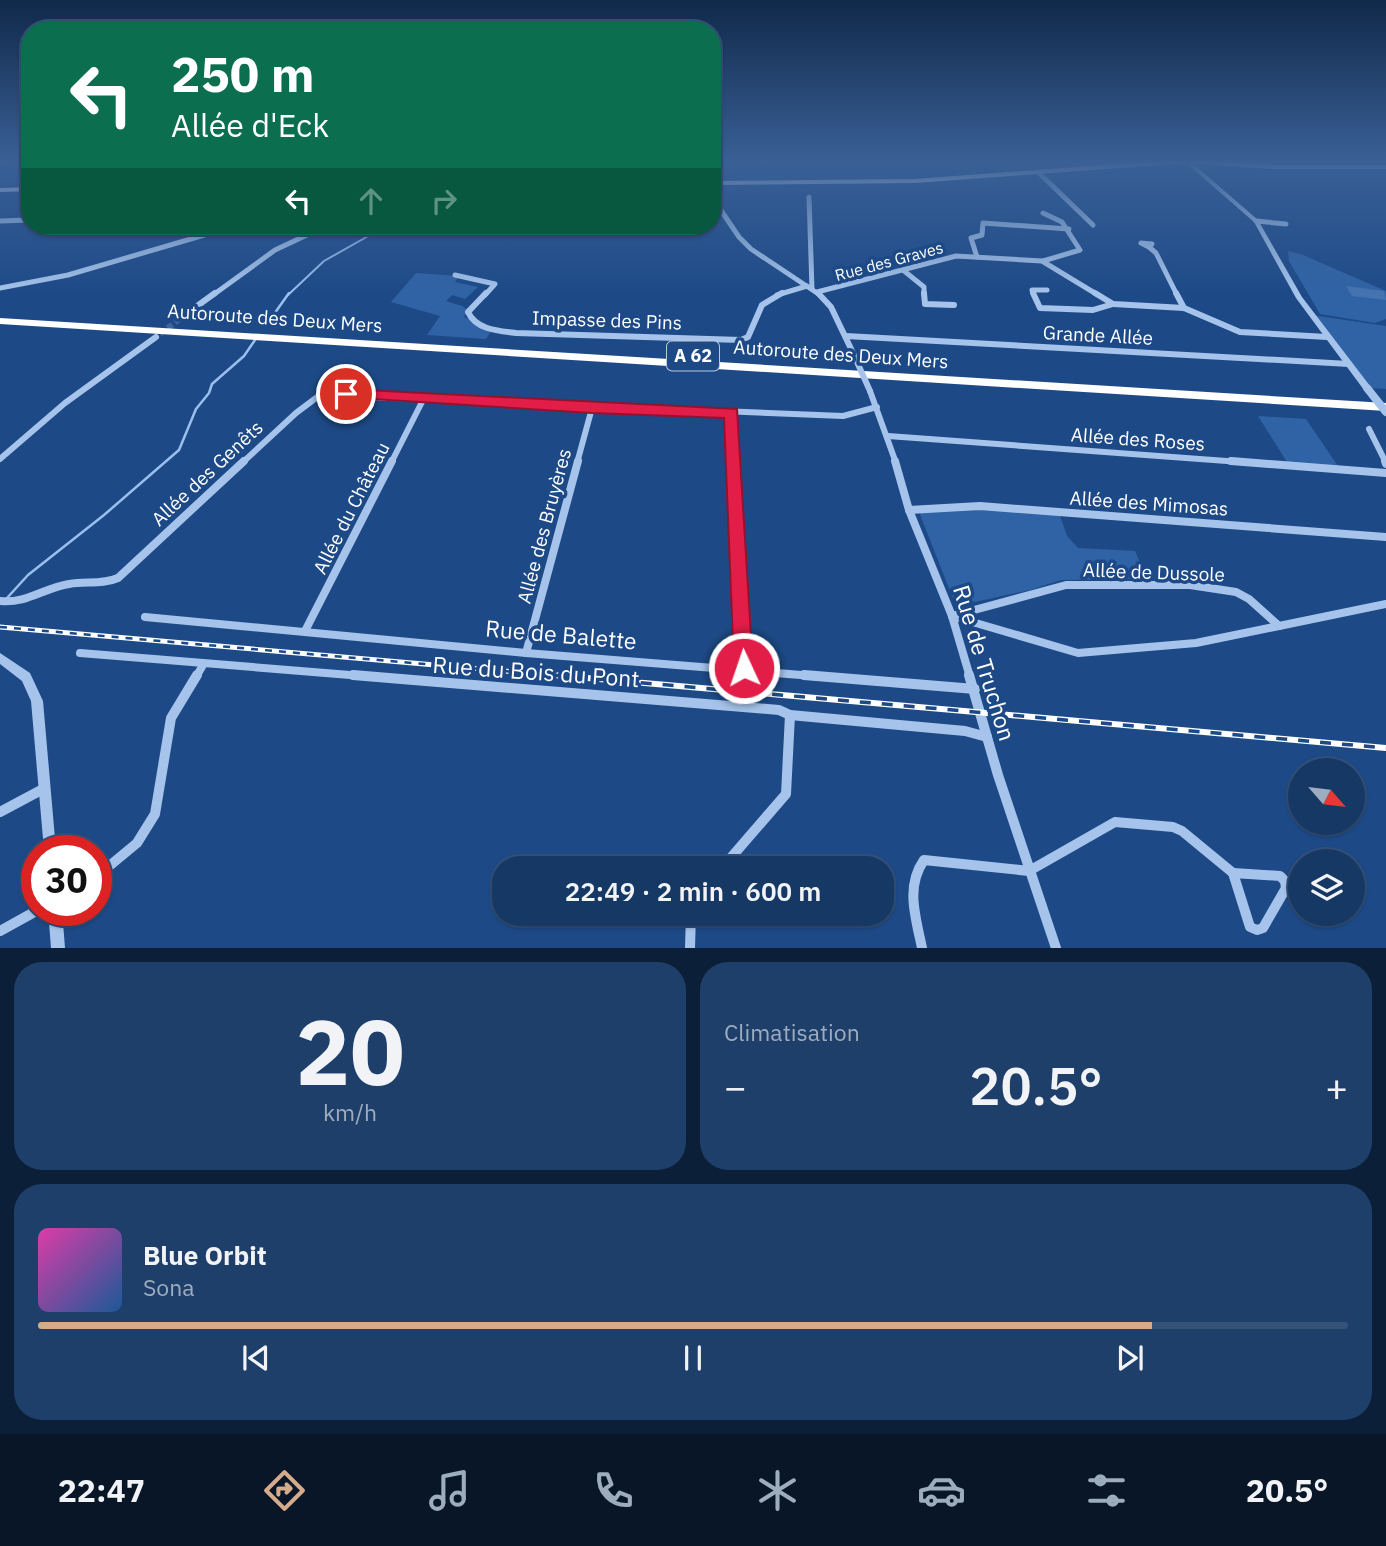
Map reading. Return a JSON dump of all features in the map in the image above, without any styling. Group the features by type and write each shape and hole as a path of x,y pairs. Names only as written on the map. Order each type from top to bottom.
{"highway":[{"name":"Autoroute des Deux Mers","path":"0,313 1386,399"},
{"name":"Autoroute des Deux Mers","path":"0,321 1386,410"}],"street":[{"path":"810,205 812,289"},
{"path":"1072,205 1093,225"},
{"path":"1238,205 1256,221 1299,298 1386,410"},
{"path":"721,210 739,237 751,249 812,289 831,307 846,336"},
{"path":"1042,261 1080,250 1069,229 1054,215 1043,213"},
{"path":"0,220 21,220"},
{"path":"1256,221 1286,224"},
{"path":"977,257 971,238 982,235 983,223 1069,229"},
{"path":"0,288 91,269 204,235"},
{"path":"182,317 275,250 307,235"},
{"path":"1149,247 1156,253 1184,308"},
{"name":"Rue des Graves","path":"812,289 956,256 1042,261 1112,304 1184,308 1240,332 1327,337"},
{"path":"903,270 924,287 925,304 954,305"},
{"name":"Impasse des Pins","path":"455,275 495,284 468,312 471,319 489,329 543,335 741,340 748,337 757,310 766,299 812,289"},
{"path":"1047,290 1032,290 1040,308 1093,310 1112,304"},
{"name":"Rue de Truchon","path":"846,336 888,436 909,510 952,616 1029,872 1056,947"},
{"name":"Grande Allée","path":"846,336 1349,364"},
{"path":"0,460 65,404 156,337"},
{"name":"Allée des Genêts","path":"0,601 18,604 58,587 105,583 118,578 296,413 320,395 424,398"},
{"path":"424,398 592,408 843,416 877,407"},
{"name":"Allée du Château","path":"305,631 424,398"},
{"name":"Allée des Bruyères","path":"526,653 592,408"},
{"path":"732,413 744,668"},
{"path":"1369,429 1386,464"},
{"name":"Allée des Roses","path":"888,436 1386,473"},
{"name":"Allée des Mimosas","path":"909,510 979,506 1386,537"},
{"name":"Allée de Dussole","path":"952,616 1066,585 1190,585 1236,592 1249,599 1279,626"},
{"path":"952,616 1077,653 1196,643 1386,604"},
{"name":"Rue de Balette","path":"145,617 526,653 744,668 975,689"},
{"name":"Rue du Bois du Pont","path":"80,653 779,710 790,715 965,731 987,737"},
{"path":"0,658 26,677 37,701 49,835"},
{"path":"112,864 137,844 155,814 172,718 203,665"},
{"path":"732,856 786,794 790,715"},
{"path":"0,812 45,788"},
{"path":"922,947 911,884 916,869 924,860 1029,872 1115,822 1174,827 1233,873 1250,927 1257,930 1263,928 1286,888 1286,881 1280,876 1233,873"},
{"path":"0,931 21,919"},
{"path":"56,926 58,947"},
{"path":"690,947 691,926"}],"shaded area":[{"path":"1288,251 1386,291 1386,319 1375,323 1320,314 1289,261"},
{"path":"416,273 459,276 455,282 478,287 465,299 452,295 446,301 468,310 464,317 491,331 486,339 427,335 440,316 391,302"},
{"path":"1311,315 1386,326 1386,389 1367,388"},
{"path":"1258,416 1306,419 1338,466 1287,462"},
{"path":"983,508 1059,513 1067,536 1078,548 1135,551 1147,579 1061,580 1030,590 956,606 919,512"}],"building":[{"path":"1346,286 1384,291 1386,300 1352,296"}],"waterway":[{"path":"288,295 324,261 370,235"},
{"path":"267,324 289,293"},
{"path":"7,598 28,575 104,515 179,450 196,409 209,393 212,384 244,356 255,340"}],"tunnel":[{"path":"160,334 182,317"}],"railway":[{"path":"0,627 573,677"},
{"path":"553,675 1386,748"}],"route":[{"path":"346,394 732,413 744,668"}]}
